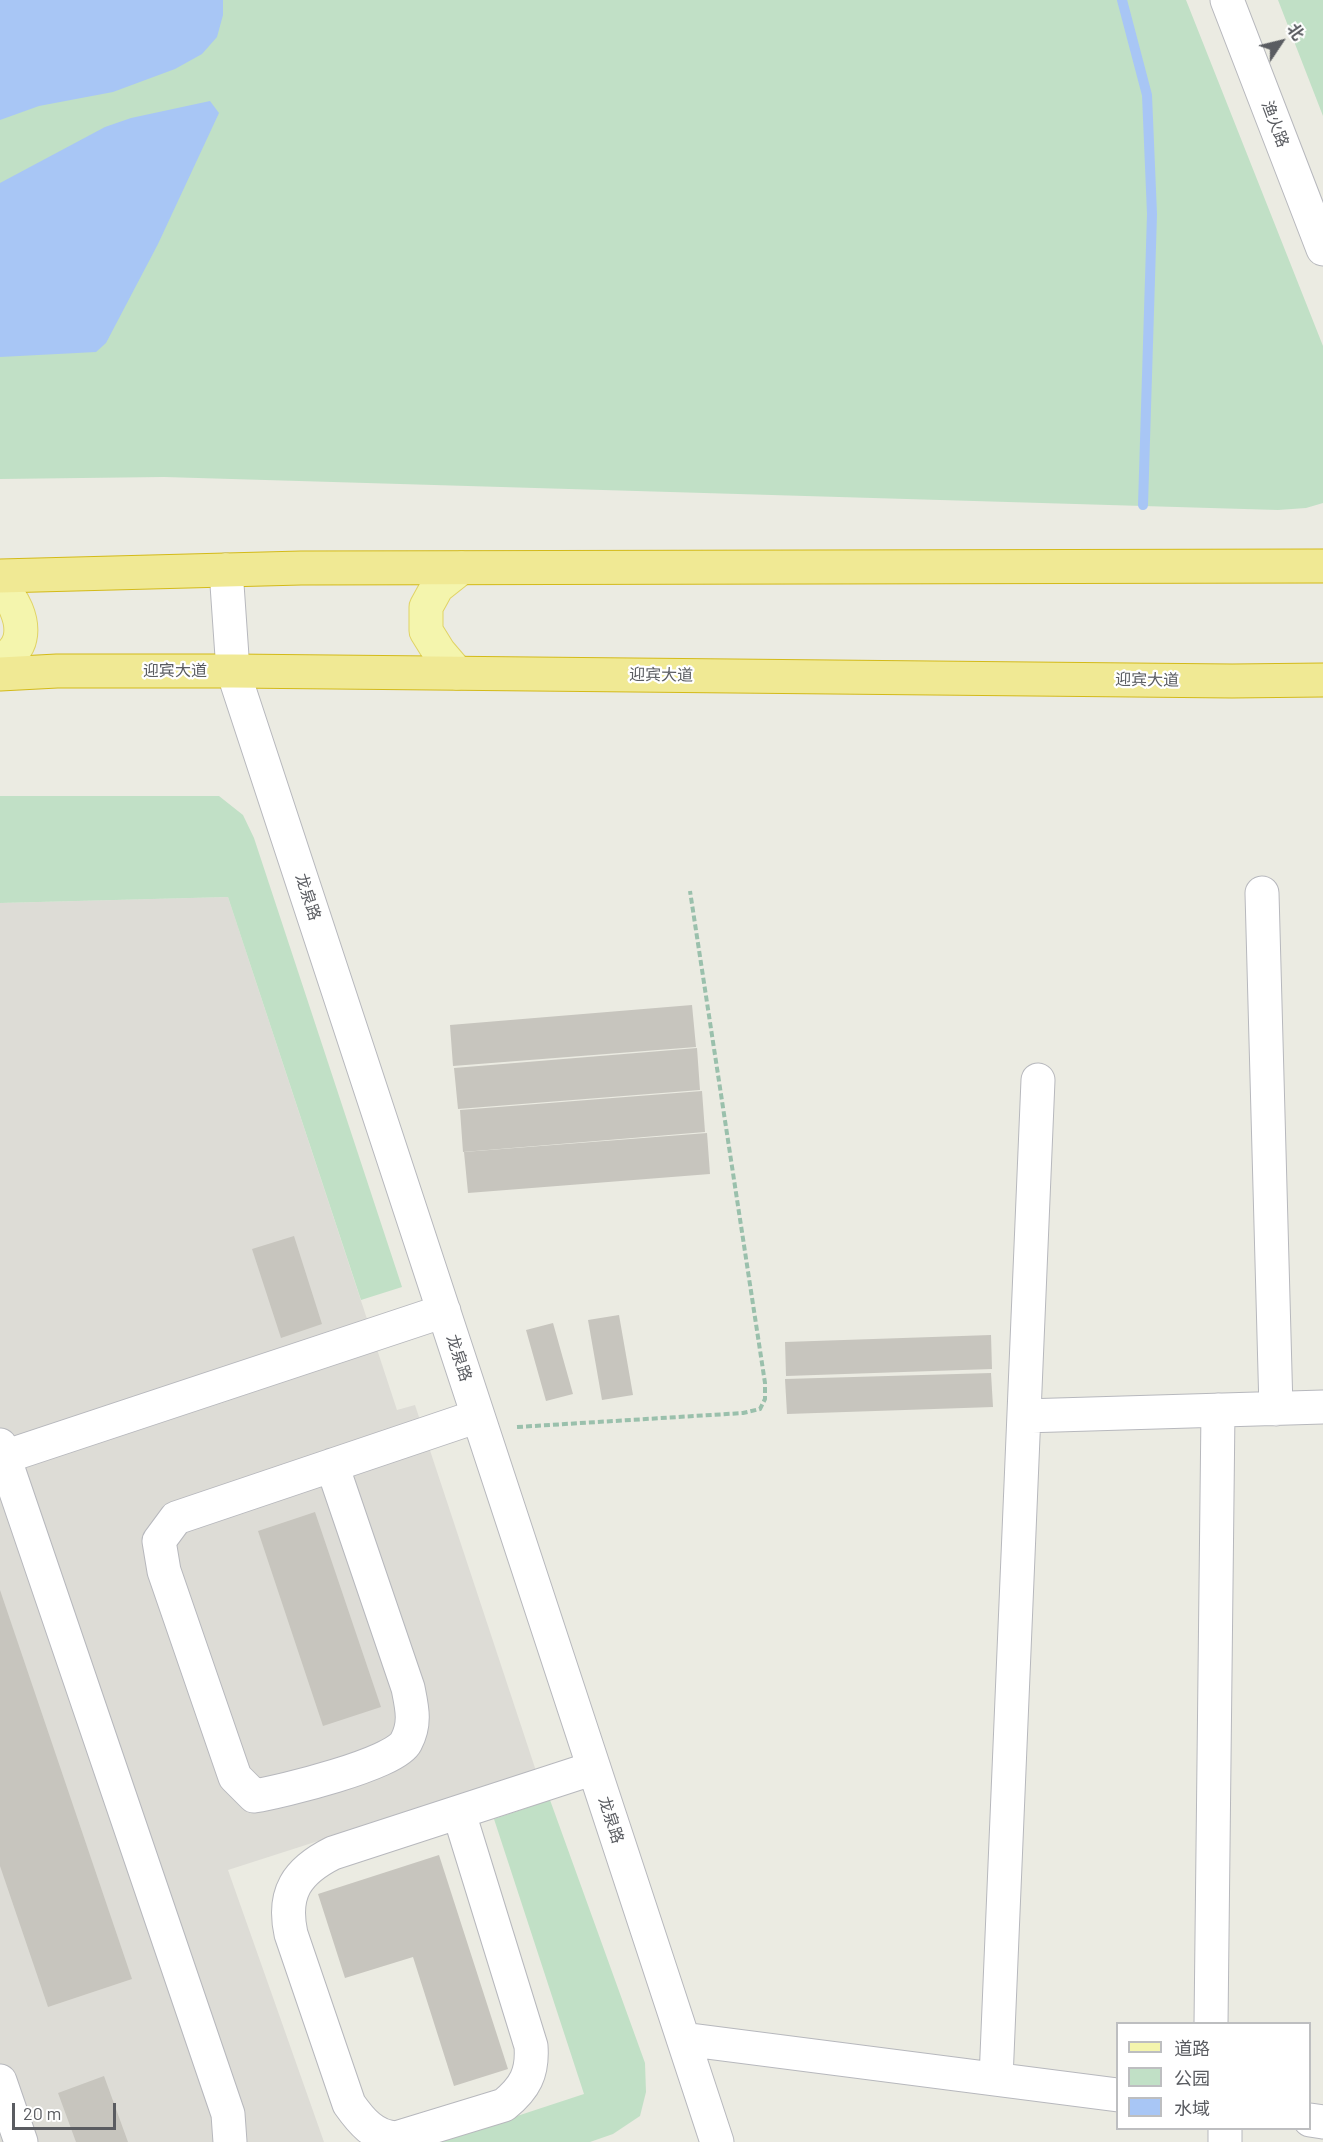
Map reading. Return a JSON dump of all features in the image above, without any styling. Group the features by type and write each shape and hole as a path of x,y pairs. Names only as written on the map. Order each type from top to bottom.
{"highway":[{"path":"0,576 226,570 461,568 1323,566"},
{"name":"迎宾大道","path":"0,674 57,671 233,671 1323,680"}],"main road":[{"path":"457,673 439,652 426,630 426,607 437,587 461,568"},
{"path":"0,586 7,592 19,615 20,639 12,655 0,664"}],"street":[{"name":"渔火路","path":"1227,0 1323,249"},
{"name":"龙泉路","path":"226,570 233,671 683,2038 711,2140"},
{"path":"1263,893 1276,1409"},
{"path":"996,2079 1038,1080"},
{"path":"230,2142 228,2114 2,1451 444,1311"},
{"path":"1024,1416 1323,1407"},
{"path":"1211,2022 1218,1410"},
{"path":"332,1465 408,1688 414,1719 405,1744 383,1760 280,1792 254,1796 235,1777 164,1571 159,1541 176,1518 332,1465 481,1423"},
{"path":"459,1813 531,2046 532,2061 527,2079 518,2093 504,2105 396,2138 385,2138 366,2125 349,2104 291,1934 287,1916 293,1886 302,1874 333,1853 594,1768"},
{"path":"683,2038 1116,2095"},
{"path":"0,2081 21,2142"}],"path":[{"path":"481,1423 743,1413 760,1409 765,1399 765,1383 690,891"}],"shaded area":[{"path":"228,897 397,1410 415,1405 536,1771 228,1870 324,2142 0,2142 0,903"}],"green space":[{"path":"0,0 1186,0 1323,346 1323,503 1306,508 1278,510 164,477 0,479"},
{"path":"1278,0 1323,0 1323,116"},
{"path":"0,796 219,796 243,815 254,838 402,1287 361,1300 228,897 0,903"},
{"path":"550,1800 645,2063 646,2092 640,2116 613,2134 590,2142 438,2142 584,2094 494,1819"}],"water":[{"path":"0,0 223,0 223,15 217,37 202,54 175,69 113,92 39,106 0,120"},
{"path":"210,101 219,113 158,244 106,343 96,352 0,357 0,183 105,127 131,118"}],"building":[{"path":"692,1005 696,1047 453,1066 450,1025"},
{"path":"697,1048 700,1090 458,1109 454,1068"},
{"path":"702,1091 705,1132 463,1152 460,1110"},
{"path":"707,1133 710,1174 468,1193 464,1152"},
{"path":"294,1236 322,1324 281,1338 252,1249"},
{"path":"619,1315 633,1395 602,1400 588,1320"},
{"path":"553,1323 573,1394 546,1401 526,1330"},
{"path":"991,1335 992,1369 786,1376 785,1342"},
{"path":"991,1373 993,1407 787,1414 785,1379"},
{"path":"315,1512 381,1707 323,1726 258,1531"},
{"path":"0,1590 132,1979 48,2007 0,1866"},
{"path":"439,1855 508,2069 454,2086 413,1957 345,1978 318,1894"},
{"path":"104,2076 128,2142 76,2142 58,2093"}],"waterway":[{"path":"1122,0 1147,95 1152,214 1143,505"}]}
